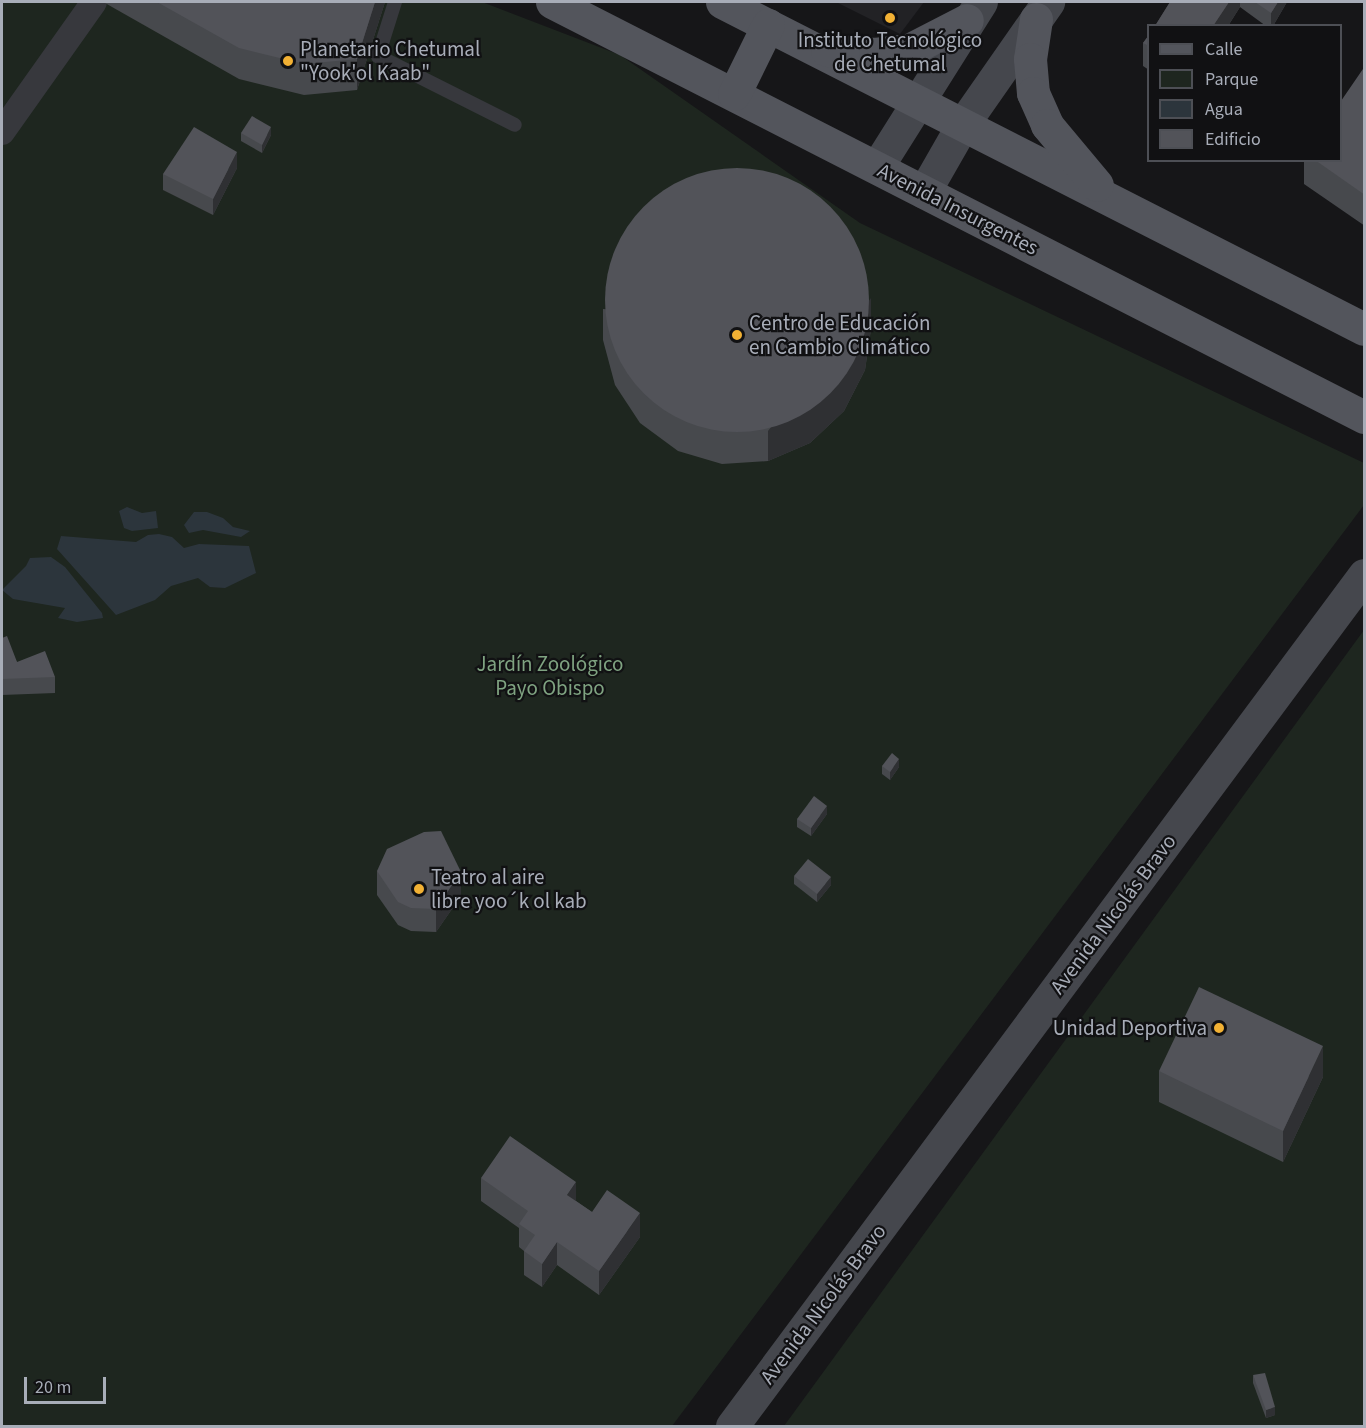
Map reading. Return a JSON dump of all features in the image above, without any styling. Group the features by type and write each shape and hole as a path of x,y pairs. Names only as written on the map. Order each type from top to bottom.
{"main road":[{"name":"Avenida Insurgentes","path":"552,2 1365,417"},
{"path":"722,2 1365,328"},
{"path":"924,192 963,124 1042,10"},
{"path":"1042,10 1030,59 1033,93 1047,125 1106,196"},
{"path":"808,47 875,54 909,50 974,11"},
{"path":"877,167 974,11"},
{"path":"734,94 768,25"},
{"name":"Avenida Nicolás Bravo","path":"732,1426 1365,575"}],"street":[{"path":"2,132 94,2"}],"lane":[{"path":"395,2 378,56 515,125"}],"shaded area":[{"name":"Instituto Tecnológico de Chetumal","path":"836,2 924,2 900,34"}],"green space":[{"name":"Jardín Zoológico Payo Obispo","path":"2,2 482,2 620,55 860,223 1364,463 1364,505 672,1426 2,1426"},
{"name":"Unidad Deportiva","path":"1364,630 1364,1426 784,1426"}],"water":[{"path":"127,507 142,513 156,511 158,528 132,531 124,528 119,511"},
{"path":"194,512 207,512 223,518 233,527 250,531 241,537 203,530 189,533 184,525"},
{"path":"159,534 172,537 184,548 199,544 249,546 256,573 225,588 210,587 198,578 171,586 155,600 116,615 57,549 61,536 136,542 148,535"},
{"path":"51,557 65,567 102,613 103,618 77,622 58,618 65,608 13,599 2,590 26,566 30,558"}],"building":[{"path":"157,2 375,2 357,59 304,64 239,48"},
{"path":"1170,2 1229,2 1214,24 1156,24"},
{"path":"1255,2 1278,2 1271,13"},
{"path":"1365,66 1365,195 1318,162 1342,162 1342,100"},
{"path":"252,116 271,127 262,145 241,133"},
{"path":"194,127 237,152 213,199 163,174"},
{"name":"Centro de Educación en Cambio Climático","path":"724,168 750,168 775,173 799,183 831,206 847,226 859,249 867,274 869,300 867,326 859,351 847,374 831,394 811,410 775,427 750,432 724,432 699,427 675,417 643,394 627,374 610,338 605,313 605,287 610,262 620,238 643,206 663,190 699,173"},
{"path":"7,636 17,662 45,651 55,677 2,679 2,638"},
{"path":"892,753 899,759 890,772 882,766"},
{"path":"814,796 827,806 811,828 797,819"},
{"path":"441,831 461,872 436,909 411,908 398,902 377,871 387,849 424,832"},
{"path":"808,859 831,877 817,894 794,876"},
{"path":"1199,987 1323,1046 1283,1131 1159,1071"},
{"path":"510,1136 576,1182 567,1195 592,1212 607,1190 640,1213 599,1271 557,1242 542,1264 524,1251 535,1235 519,1224 528,1211 481,1178"},
{"path":"1265,1373 1275,1407 1266,1410 1253,1375"}],"place":[{"name":"Instituto Tecnológico de Chetumal","path":"890,18"},
{"name":"Planetario Chetumal \"Yook'ol Kaab\"","path":"288,61"},
{"name":"Centro de Educación en Cambio Climático","path":"737,335"},
{"name":"Teatro al aire libre yoo´k ol kab","path":"419,889"},
{"name":"Unidad Deportiva","path":"1219,1028"}]}
